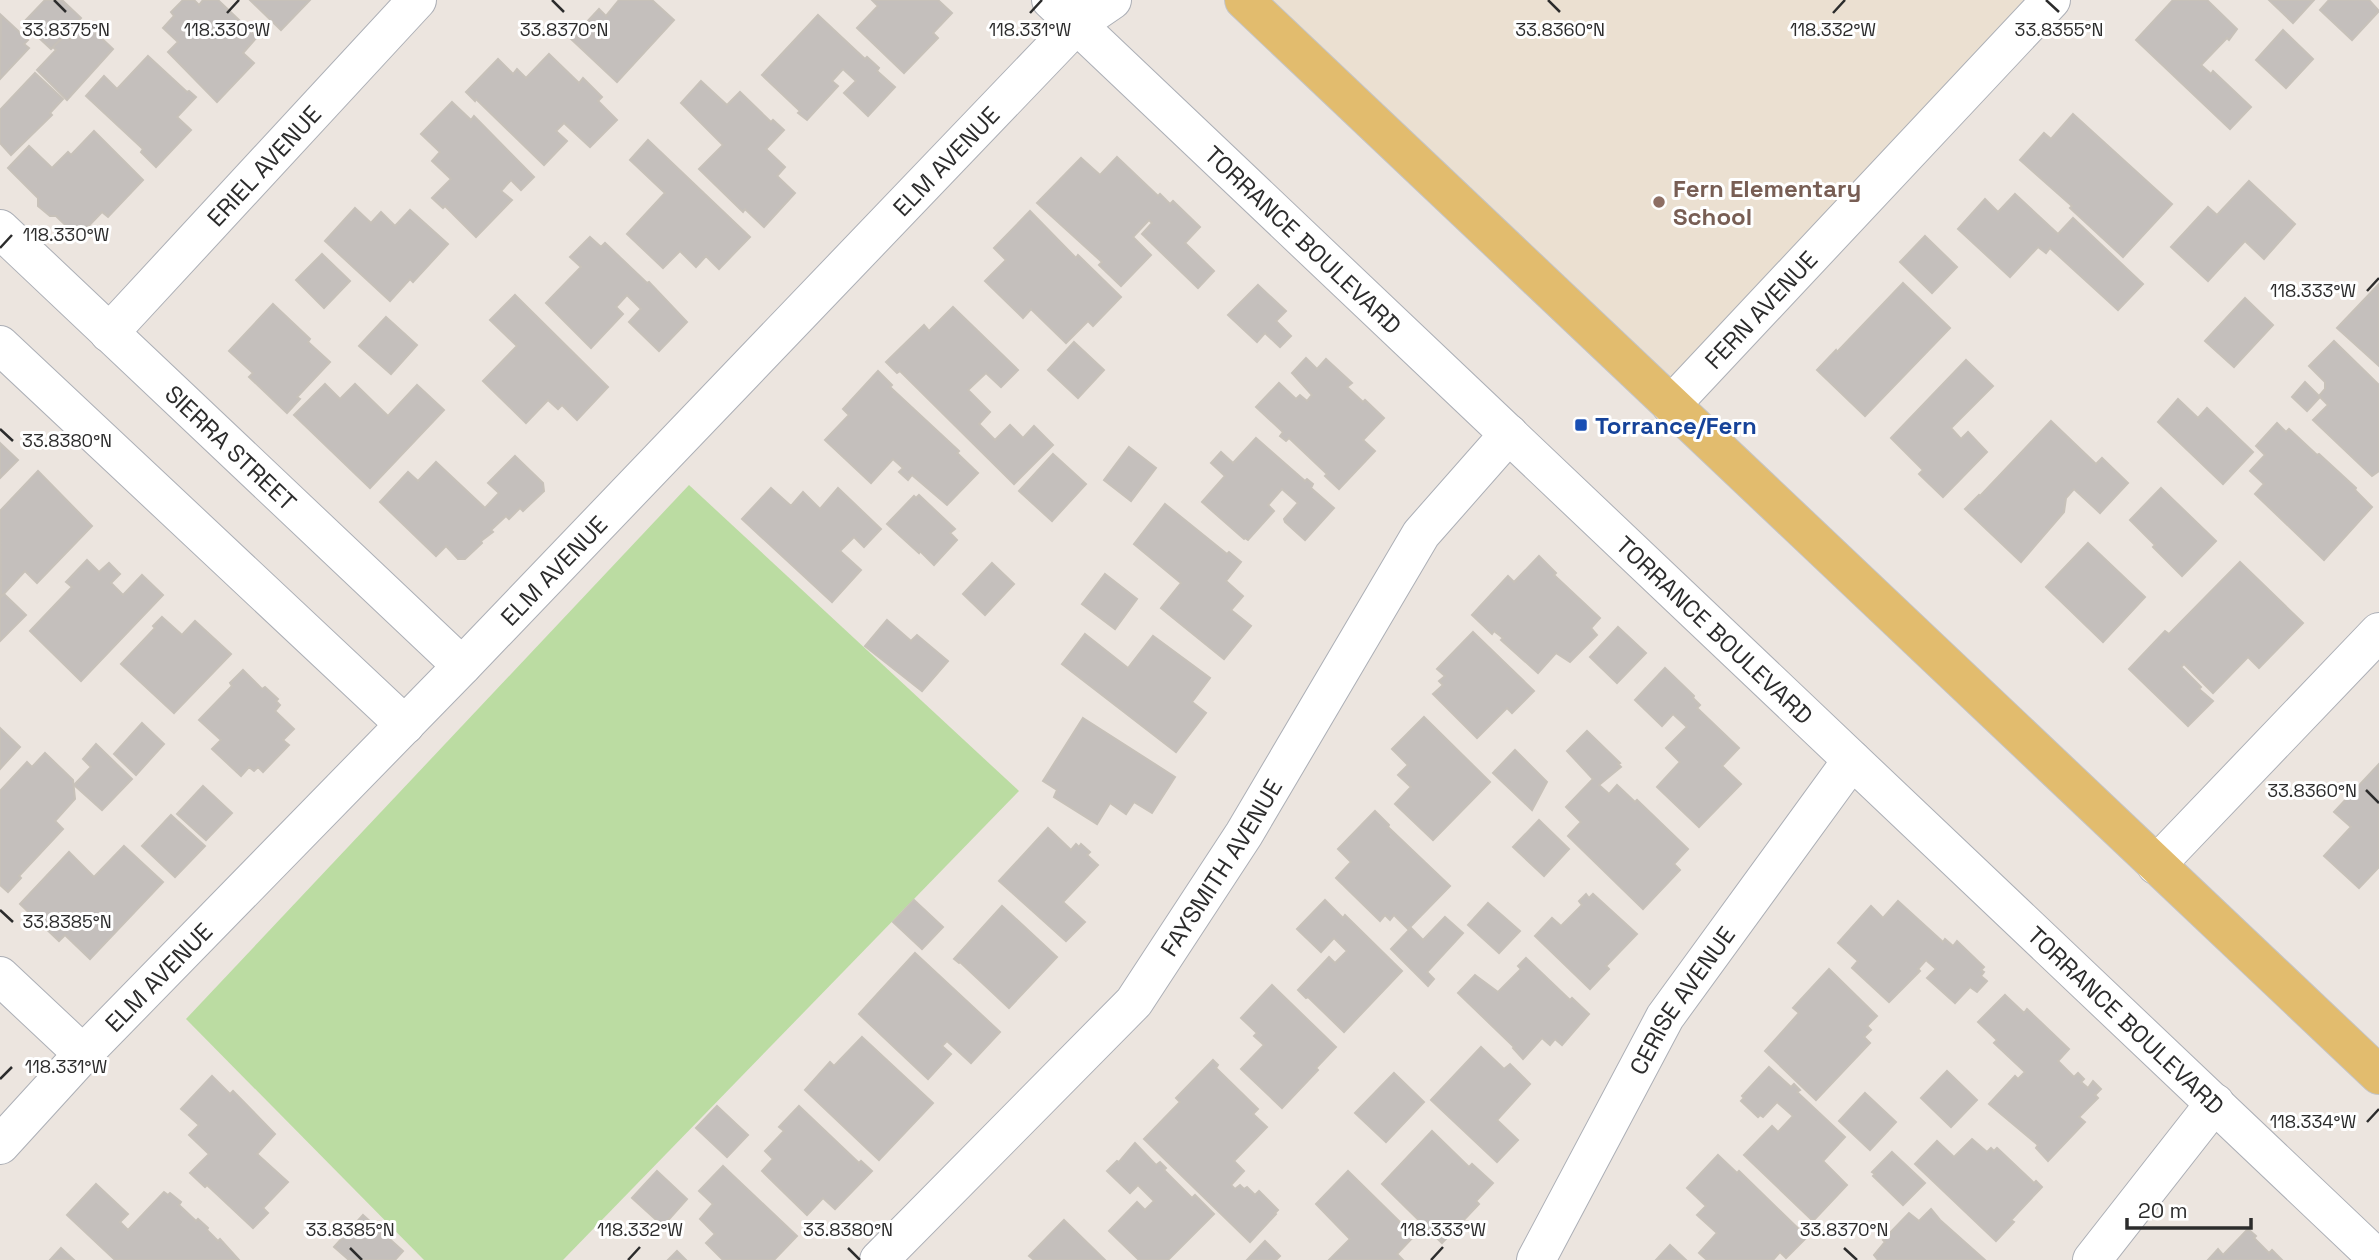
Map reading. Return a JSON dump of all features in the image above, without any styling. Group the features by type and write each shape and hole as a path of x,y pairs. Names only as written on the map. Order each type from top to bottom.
{"main road":[{"path":"1244,0 2379,1075"}],"street":[{"name":"ERIEL AVENUE","path":"109,333 417,0"},
{"name":"ELM AVENUE","path":"0,1145 83,1054 462,666 1064,12 1112,0"},
{"name":"FERN AVENUE","path":"1671,405 2050,0"},
{"name":"TORRANCE BOULEVARD","path":"1064,12 2379,1260"},
{"name":"SIERRA STREET","path":"0,229 462,666"},
{"path":"0,345 405,725"},
{"name":"FAYSMITH AVENUE","path":"879,1260 1134,1002 1244,834 1422,534 1509,434"},
{"path":"2156,864 2379,632"},
{"name":"CERISE AVENUE","path":"1536,1260 1665,1017 1852,760"},
{"path":"0,976 83,1054"},
{"path":"2092,1260 2215,1103"}],"shaded area":[{"name":"Fern Elementary School","path":"1244,0 2050,0 1671,405"}],"green space":[{"path":"689,485 1019,791 563,1260 424,1260 186,1019"}],"building":[{"path":"45,0 62,0 81,18 51,49 23,23"},
{"path":"183,0 194,0 199,5 203,0 218,0 257,37 243,53 254,63 217,102 168,52 178,42 163,28 174,16 171,12"},
{"path":"250,0 310,0 281,30"},
{"path":"619,0 652,0 674,20 617,82 571,39 599,9 606,16"},
{"path":"872,0 938,0 952,13 933,33 938,38 904,73 857,28 878,6"},
{"path":"2173,0 2207,0 2237,29 2229,40 2227,38 2201,65 2211,74 2213,71 2251,107 2230,129 2136,40"},
{"path":"2269,0 2314,0 2293,23"},
{"path":"2329,0 2369,0 2379,11 2352,40 2320,10"},
{"path":"1,15 28,40 24,44 29,48 0,79"},
{"path":"818,15 865,59 867,57 879,68 877,71 895,87 868,116 844,93 856,81 843,69 832,81 838,86 807,120 762,75"},
{"path":"84,24 88,27 91,24 98,31 96,33 113,49 67,100 37,70 56,50 53,47 66,35 70,39"},
{"path":"2283,30 2313,59 2286,88 2256,60"},
{"path":"549,54 579,83 583,78 602,97 598,101 617,120 590,147 564,123 556,131 567,141 544,165 466,92 498,59 513,74 517,69 526,78"},
{"path":"148,56 196,97 177,117 191,130 156,167 141,152 143,149 86,96 104,76 117,89"},
{"path":"35,73 63,99 50,113 52,115 11,155 0,143 0,110"},
{"path":"701,81 727,105 740,92 771,122 773,120 784,130 766,149 785,167 777,176 795,193 764,227 745,209 743,212 699,169 723,145 681,103"},
{"path":"452,102 471,120 474,116 534,177 521,190 511,180 501,191 512,200 476,237 445,206 443,208 432,198 451,179 432,161 440,152 421,134"},
{"path":"2073,114 2172,204 2123,257 2070,208 2072,206 2020,160 2044,133 2051,139"},
{"path":"94,131 143,180 108,217 102,212 78,237 56,216 50,216 38,206 38,198 8,168 29,146 52,168 68,152 71,155"},
{"path":"648,140 750,237 719,269 706,256 696,267 680,251 663,268 627,234 665,193 630,160"},
{"path":"1117,157 1158,196 1160,194 1170,204 1173,201 1200,227 1185,243 1214,271 1198,288 1142,234 1152,223 1149,220 1133,237 1151,255 1121,286 1099,265 1102,262 1037,203 1081,158 1100,175"},
{"path":"2249,181 2295,224 2264,259 2245,241 2208,281 2171,247 2208,207 2217,215"},
{"path":"2015,194 2058,234 2073,218 2143,284 2118,310 2050,248 2046,253 2038,247 2010,277 1958,229 1985,199 1998,212"},
{"path":"355,208 371,223 381,212 395,226 410,210 448,244 413,282 410,279 390,301 325,241"},
{"path":"1030,211 1076,258 1078,255 1121,297 1093,326 1088,321 1066,343 1031,309 1023,318 985,281 1006,260 994,248"},
{"path":"1925,236 1957,267 1932,293 1900,262"},
{"path":"590,237 601,247 605,243 649,282 687,322 659,351 629,322 641,309 627,295 616,307 623,314 591,348 546,303 581,267 570,257"},
{"path":"322,254 350,281 324,308 296,280"},
{"path":"1903,283 1950,328 1865,416 1817,370"},
{"path":"2379,284 2379,366 2337,328"},
{"path":"1258,285 1286,311 1276,321 1291,336 1280,347 1265,333 1257,342 1228,315"},
{"path":"515,295 608,387 577,420 562,405 558,409 548,400 526,423 483,381 517,346 490,320"},
{"path":"2245,298 2273,325 2234,367 2205,341"},
{"path":"273,304 330,362 297,397 300,399 287,413 249,377 253,373 229,351"},
{"path":"953,307 1018,370 1001,387 986,373 968,390 990,412 979,424 995,440 1010,425 1023,438 1034,426 1053,445 1014,484 900,371 897,373 886,362 924,325 929,331"},
{"path":"386,317 417,345 391,374 359,346"},
{"path":"2334,341 2379,385 2379,471 2372,476 2313,420 2328,405 2320,397 2307,411 2292,397 2305,382 2319,396 2325,389 2325,382 2309,366"},
{"path":"1074,342 1104,370 1078,398 1048,370"},
{"path":"1306,358 1317,369 1326,359 1352,383 1347,387 1384,418 1363,440 1375,451 1339,489 1289,438 1286,441 1280,436 1283,432 1256,407 1279,383 1296,399 1300,395 1307,401 1312,395 1292,373"},
{"path":"1966,360 1993,386 1951,428 1961,439 1968,432 1987,452 1943,497 1919,474 1923,470 1891,438"},
{"path":"878,371 892,385 890,387 959,451 957,453 978,473 947,505 912,475 908,480 899,472 903,468 893,459 871,483 825,440 849,415 843,409"},
{"path":"325,384 340,399 355,384 388,416 417,385 444,410 370,488 294,415"},
{"path":"2178,399 2198,418 2207,408 2253,452 2223,484 2158,422"},
{"path":"2051,421 2096,464 2102,458 2128,483 2100,513 2074,489 2066,498 2064,512 2021,562 1965,509"},
{"path":"2277,423 2286,432 2289,429 2319,454 2356,488 2372,507 2324,560 2255,494 2264,484 2250,471 2265,455 2256,446"},
{"path":"1256,438 1305,481 1307,479 1313,484 1311,488 1334,508 1305,540 1285,522 1284,519 1298,503 1282,489 1268,505 1274,511 1248,540 1202,502 1225,476 1211,463 1221,452 1233,463"},
{"path":"0,443 18,460 0,478"},
{"path":"1129,447 1156,468 1131,501 1104,480"},
{"path":"1053,454 1086,484 1052,521 1019,491"},
{"path":"515,456 543,483 544,491 523,511 520,508 509,519 506,516 465,559 458,559 446,546 436,556 380,502 408,472 418,481 436,462 485,508 499,493 488,483"},
{"path":"38,471 92,526 37,583 25,571 1,597 0,511"},
{"path":"771,488 791,506 803,492 820,509 838,488 881,529 864,547 854,537 840,551 861,570 832,602 742,519"},
{"path":"2161,488 2216,541 2182,576 2130,520"},
{"path":"919,495 955,529 950,533 957,540 934,565 887,524 914,496 916,498"},
{"path":"1165,504 1227,554 1229,552 1241,562 1226,581 1243,596 1231,610 1251,626 1224,659 1161,608 1181,583 1134,544"},
{"path":"2088,543 2145,597 2103,642 2046,587"},
{"path":"1539,556 1556,573 1554,575 1600,618 1591,628 1597,635 1570,662 1556,653 1538,673 1501,640 1503,638 1494,631 1492,634 1472,615 1508,576 1514,582"},
{"path":"87,560 99,572 109,563 120,574 111,583 123,595 142,575 163,595 81,681 30,631 72,587 66,582"},
{"path":"2240,562 2303,623 2259,668 2248,657 2213,693 2184,664 2181,667 2213,701 2188,726 2129,669 2165,631 2169,634"},
{"path":"992,563 1014,584 985,615 963,594"},
{"path":"1105,574 1137,599 1115,629 1082,604"},
{"path":"4,594 26,615 0,641 0,598"},
{"path":"162,617 182,635 195,621 231,654 174,713 121,664"},
{"path":"887,620 911,641 917,635 948,661 922,691 865,646"},
{"path":"1618,627 1646,653 1617,683 1590,657"},
{"path":"1473,632 1534,691 1512,713 1507,708 1477,738 1433,694 1443,685 1439,681 1445,676 1437,669"},
{"path":"1085,634 1128,668 1153,636 1210,678 1192,702 1206,713 1176,752 1062,664"},
{"path":"1665,668 1694,696 1700,705 1697,708 1739,748 1722,766 1741,784 1699,827 1657,787 1680,762 1666,748 1687,727 1673,714 1662,726 1635,700"},
{"path":"243,670 262,689 265,687 278,699 276,701 280,705 275,711 294,729 283,740 289,745 263,772 258,767 254,771 249,767 241,776 212,749 221,740 199,720 232,686 230,683"},
{"path":"1424,717 1490,782 1433,840 1395,804 1411,787 1398,775 1408,765 1392,749"},
{"path":"1083,718 1175,777 1152,813 1134,802 1126,814 1110,803 1097,824 1054,797 1057,790 1043,781"},
{"path":"142,723 164,744 136,775 114,754"},
{"path":"0,728 20,747 0,769"},
{"path":"1587,731 1621,767 1599,785 1609,794 1617,785 1635,802 1637,800 1688,849 1674,864 1680,870 1643,909 1568,836 1581,822 1566,807 1593,779 1567,751"},
{"path":"96,744 132,779 102,810 74,785 91,767 83,759"},
{"path":"1515,750 1547,782 1532,810 1493,773"},
{"path":"45,753 73,780 75,799 55,821 63,829 19,876 21,878 8,892 0,885 0,791 27,762 32,767"},
{"path":"2379,764 2379,867 2359,888 2324,856 2351,827 2334,812"},
{"path":"203,786 232,813 206,840 177,814"},
{"path":"1375,811 1388,827 1450,886 1408,929 1394,915 1390,920 1385,915 1380,921 1336,878 1351,862 1338,849"},
{"path":"171,815 205,846 175,877 142,846"},
{"path":"1539,820 1569,849 1544,876 1513,847"},
{"path":"1048,828 1071,850 1076,844 1079,847 1081,844 1090,852 1087,855 1098,865 1063,902 1085,922 1066,941 999,881"},
{"path":"124,846 163,882 90,959 65,935 59,941 20,904 69,852 94,877"},
{"path":"1586,894 1589,898 1593,894 1637,934 1606,966 1609,969 1590,989 1535,936 1552,918 1561,926 1582,905 1579,901"},
{"path":"914,900 943,927 922,949 893,922"},
{"path":"1325,900 1343,918 1345,915 1402,971 1344,1032 1298,990 1329,957 1335,963 1347,951 1334,938 1321,952 1297,929"},
{"path":"1898,901 1943,942 1945,939 1953,946 1957,941 1984,967 1981,976 1987,981 1977,992 1970,987 1955,1003 1927,978 1936,969 1926,960 1918,969 1920,971 1889,1002 1852,968 1858,961 1838,943 1871,906 1883,918"},
{"path":"1488,903 1520,931 1499,953 1468,925"},
{"path":"1002,906 1057,957 1009,1008 954,959"},
{"path":"1445,917 1463,933 1427,972 1434,979 1428,986 1391,949 1411,928 1423,940"},
{"path":"915,953 1000,1032 971,1063 947,1041 942,1046 951,1054 928,1079 859,1014"},
{"path":"1526,958 1570,1000 1572,998 1589,1014 1562,1045 1555,1039 1550,1045 1542,1038 1523,1059 1458,993 1475,975 1498,992 1521,969 1518,966"},
{"path":"1829,969 1877,1016 1867,1026 1871,1030 1864,1037 1870,1043 1816,1100 1765,1051 1799,1013 1793,1008"},
{"path":"1272,985 1336,1047 1282,1108 1241,1069 1264,1045 1254,1036 1257,1033 1241,1018"},
{"path":"2005,995 2024,1013 2027,1009 2069,1049 2058,1061 2074,1077 2078,1073 2084,1079 2081,1082 2088,1088 2093,1081 2101,1089 2095,1095 2098,1098 2079,1117 2085,1122 2048,1161 2036,1148 2038,1145 1989,1104 2015,1076 2018,1079 2025,1072 1994,1043 1997,1040 1978,1022"},
{"path":"862,1037 933,1103 879,1160 805,1090 830,1062 834,1066"},
{"path":"1481,1047 1504,1069 1510,1064 1530,1084 1497,1120 1518,1140 1497,1162 1431,1100"},
{"path":"1213,1060 1218,1065 1216,1068 1258,1109 1253,1114 1267,1127 1234,1161 1244,1171 1231,1185 1235,1189 1240,1185 1244,1189 1247,1187 1255,1195 1259,1191 1278,1210 1250,1242 1144,1139 1180,1102 1176,1098"},
{"path":"1769,1067 1791,1087 1794,1084 1800,1090 1797,1092 1845,1137 1823,1161 1847,1185 1813,1221 1744,1155 1772,1126 1778,1132 1793,1116 1777,1102 1763,1117 1758,1117 1741,1101 1744,1098 1742,1096"},
{"path":"1947,1071 1977,1100 1951,1127 1921,1098"},
{"path":"1394,1073 1424,1102 1386,1142 1355,1113"},
{"path":"212,1076 230,1094 233,1091 275,1134 257,1154 288,1182 263,1208 268,1213 253,1228 207,1185 205,1187 190,1173 209,1154 189,1135 199,1125 181,1109"},
{"path":"1865,1093 1896,1122 1870,1150 1839,1121"},
{"path":"717,1106 748,1135 727,1157 696,1128"},
{"path":"799,1106 859,1163 861,1161 872,1171 835,1209 823,1198 807,1215 762,1171 773,1159 765,1151 784,1131 779,1127"},
{"path":"1432,1131 1469,1167 1472,1164 1493,1183 1476,1201 1479,1204 1442,1243 1382,1184"},
{"path":"1972,1139 1987,1152 1991,1148 1994,1151 1997,1148 2034,1183 2036,1181 2042,1187 2011,1220 2014,1222 1996,1241 1915,1164 1937,1141 1954,1157"},
{"path":"1135,1143 1156,1165 1160,1162 1166,1168 1164,1170 1192,1198 1195,1195 1214,1214 1168,1260 1139,1260 1109,1231 1137,1202 1145,1210 1154,1201 1138,1185 1130,1193 1107,1171 1119,1162"},
{"path":"1892,1152 1925,1183 1903,1205 1872,1172"},
{"path":"1718,1155 1737,1173 1739,1171 1807,1237 1786,1258 1780,1252 1773,1260 1707,1260 1699,1253 1717,1233 1697,1215 1706,1206 1687,1188"},
{"path":"723,1166 797,1236 774,1260 723,1260 706,1243 715,1234 700,1219 713,1204 699,1191"},
{"path":"657,1171 687,1199 663,1226 632,1198"},
{"path":"1348,1171 1405,1227 1407,1225 1416,1234 1397,1254 1403,1260 1329,1260 1350,1239 1316,1204"},
{"path":"96,1184 128,1214 120,1222 128,1230 164,1192 168,1195 170,1193 181,1202 179,1205 208,1228 218,1241 220,1239 239,1260 115,1260 67,1215"},
{"path":"1931,1209 1985,1260 1878,1260 1874,1255 1885,1242 1883,1240 1909,1213 1919,1221"},
{"path":"363,1215 403,1251 395,1260 349,1260 334,1247"},
{"path":"1064,1220 1105,1260 1034,1260 1029,1256"},
{"path":"2248,1229 2269,1253 2272,1250 2282,1260 2208,1260 2218,1249 2223,1255"},
{"path":"1265,1241 1280,1256 1276,1260 1247,1260"},
{"path":"1670,1245 1686,1260 1656,1260"},
{"path":"61,1248 74,1260 50,1260"},
{"path":"677,1251 686,1260 668,1260"}],"place":[{"name":"Fern Elementary School","path":"1659,202"},
{"name":"Torrance/Fern","path":"1581,425"}]}
